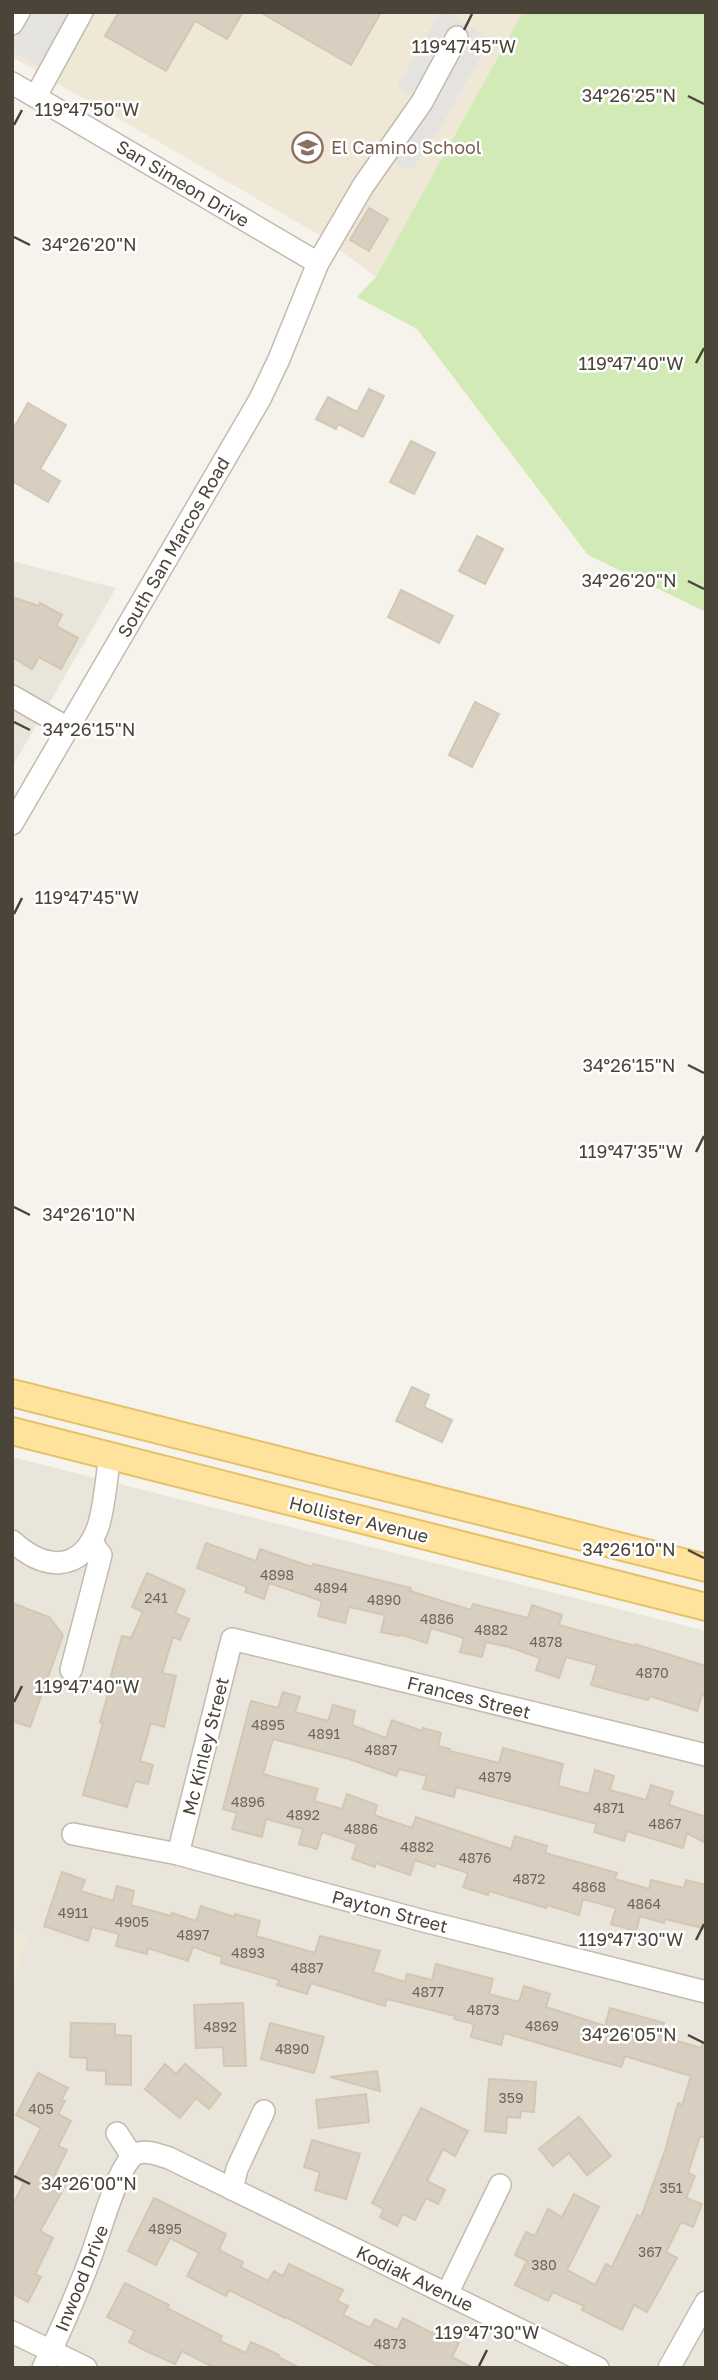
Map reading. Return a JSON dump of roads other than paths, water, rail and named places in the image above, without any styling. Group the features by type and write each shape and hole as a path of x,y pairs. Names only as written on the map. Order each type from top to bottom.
{"main road":[{"name":"Hollister Avenue","path":"12,1393 706,1568"},
{"name":"Hollister Avenue","path":"12,1431 706,1606"}],"street":[{"path":"12,24 19,12"},
{"path":"36,96 82,12"},
{"name":"South San Marcos Road","path":"12,824 260,399 318,263 363,186 422,102 457,37"},
{"name":"San Simeon Drive","path":"12,83 318,263"},
{"path":"12,696 68,728"},
{"path":"12,1541 31,1557 52,1564 72,1560 91,1542 99,1525 110,1456"},
{"path":"71,1670 101,1555 91,1542"},
{"name":"Frances Street","path":"232,1639 706,1755"},
{"name":"Mc Kinley Street","path":"178,1854 232,1639"},
{"name":"Payton Street","path":"73,1835 178,1854 419,1920 706,1992"},
{"path":"232,2189 237,2169 264,2111"},
{"path":"117,2133 135,2155"},
{"name":"Kodiak Avenue","path":"135,2155 150,2153 169,2158 598,2368"},
{"name":"Inwood Drive","path":"47,2359 89,2261 120,2177 135,2155"},
{"path":"447,2294 500,2185"},
{"path":"670,2368 706,2302"},
{"path":"12,2332 47,2359 86,2368"}],"place":[{"name":"El Camino School","path":"308,147"}]}
